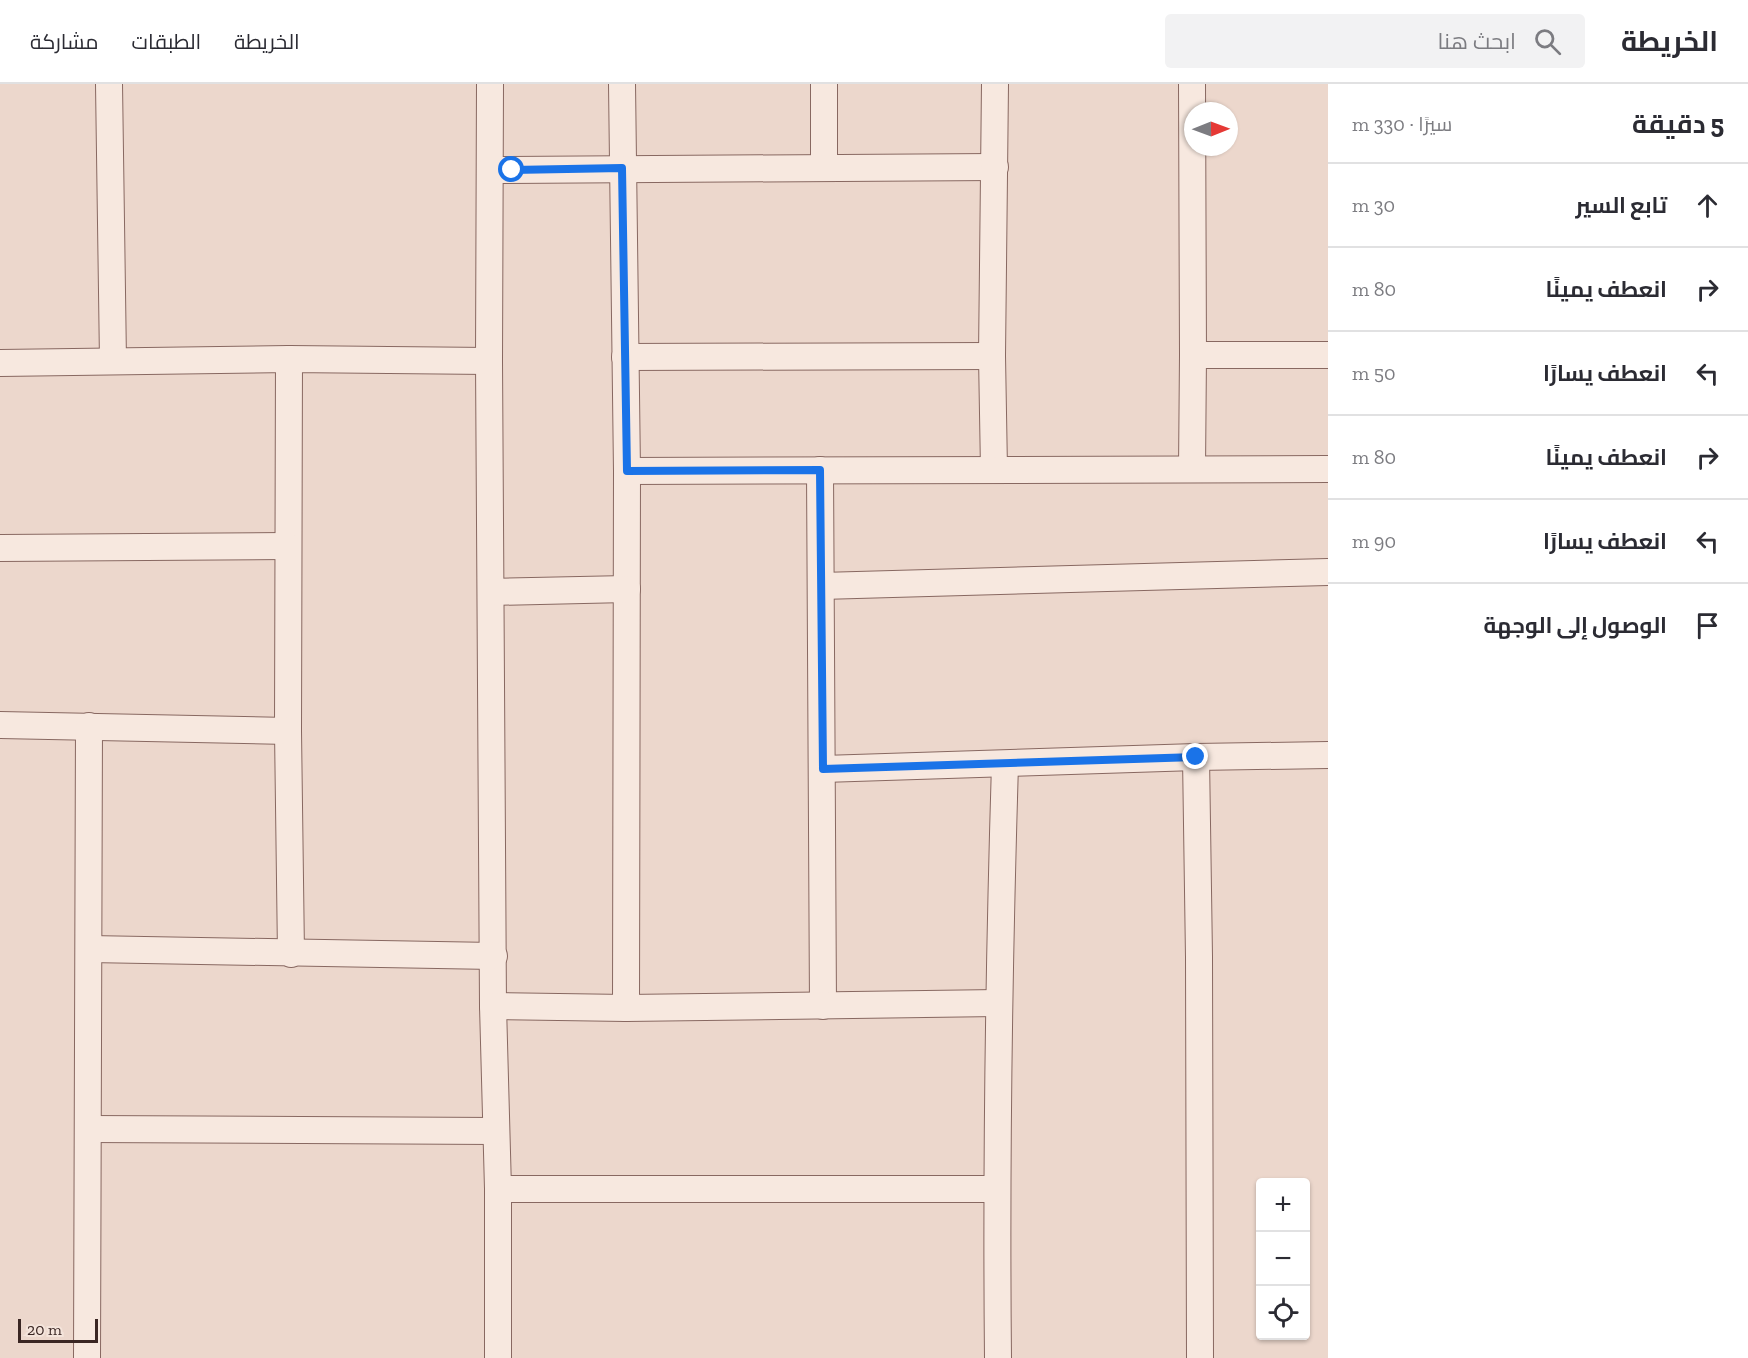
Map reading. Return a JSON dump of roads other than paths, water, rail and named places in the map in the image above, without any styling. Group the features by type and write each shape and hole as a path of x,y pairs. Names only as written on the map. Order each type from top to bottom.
{"street":[{"path":"110,84 113,361"},
{"path":"490,84 489,361 493,1006 498,1189 498,1358"},
{"path":"622,84 627,471 626,1008"},
{"path":"824,84 824,167"},
{"path":"994,470 992,356 995,84"},
{"path":"1191,469 1192,84"},
{"path":"490,170 995,167"},
{"path":"1193,355 1328,355"},
{"path":"625,357 992,356"},
{"path":"289,359 287,546 291,954"},
{"path":"0,363 289,359 489,361"},
{"path":"627,471 1328,468"},
{"path":"820,470 823,1006"},
{"path":"0,548 287,546"},
{"path":"821,586 1328,572"},
{"path":"491,592 627,589"},
{"path":"0,725 288,730"},
{"path":"87,1358 89,726"},
{"path":"823,769 1328,755"},
{"path":"1196,757 1200,1358"},
{"path":"998,1358 996,1189 998,1003 1005,764"},
{"path":"89,950 494,956"},
{"path":"493,1006 626,1008 998,1003"},
{"path":"88,1129 496,1131"},
{"path":"498,1189 996,1189"}]}
